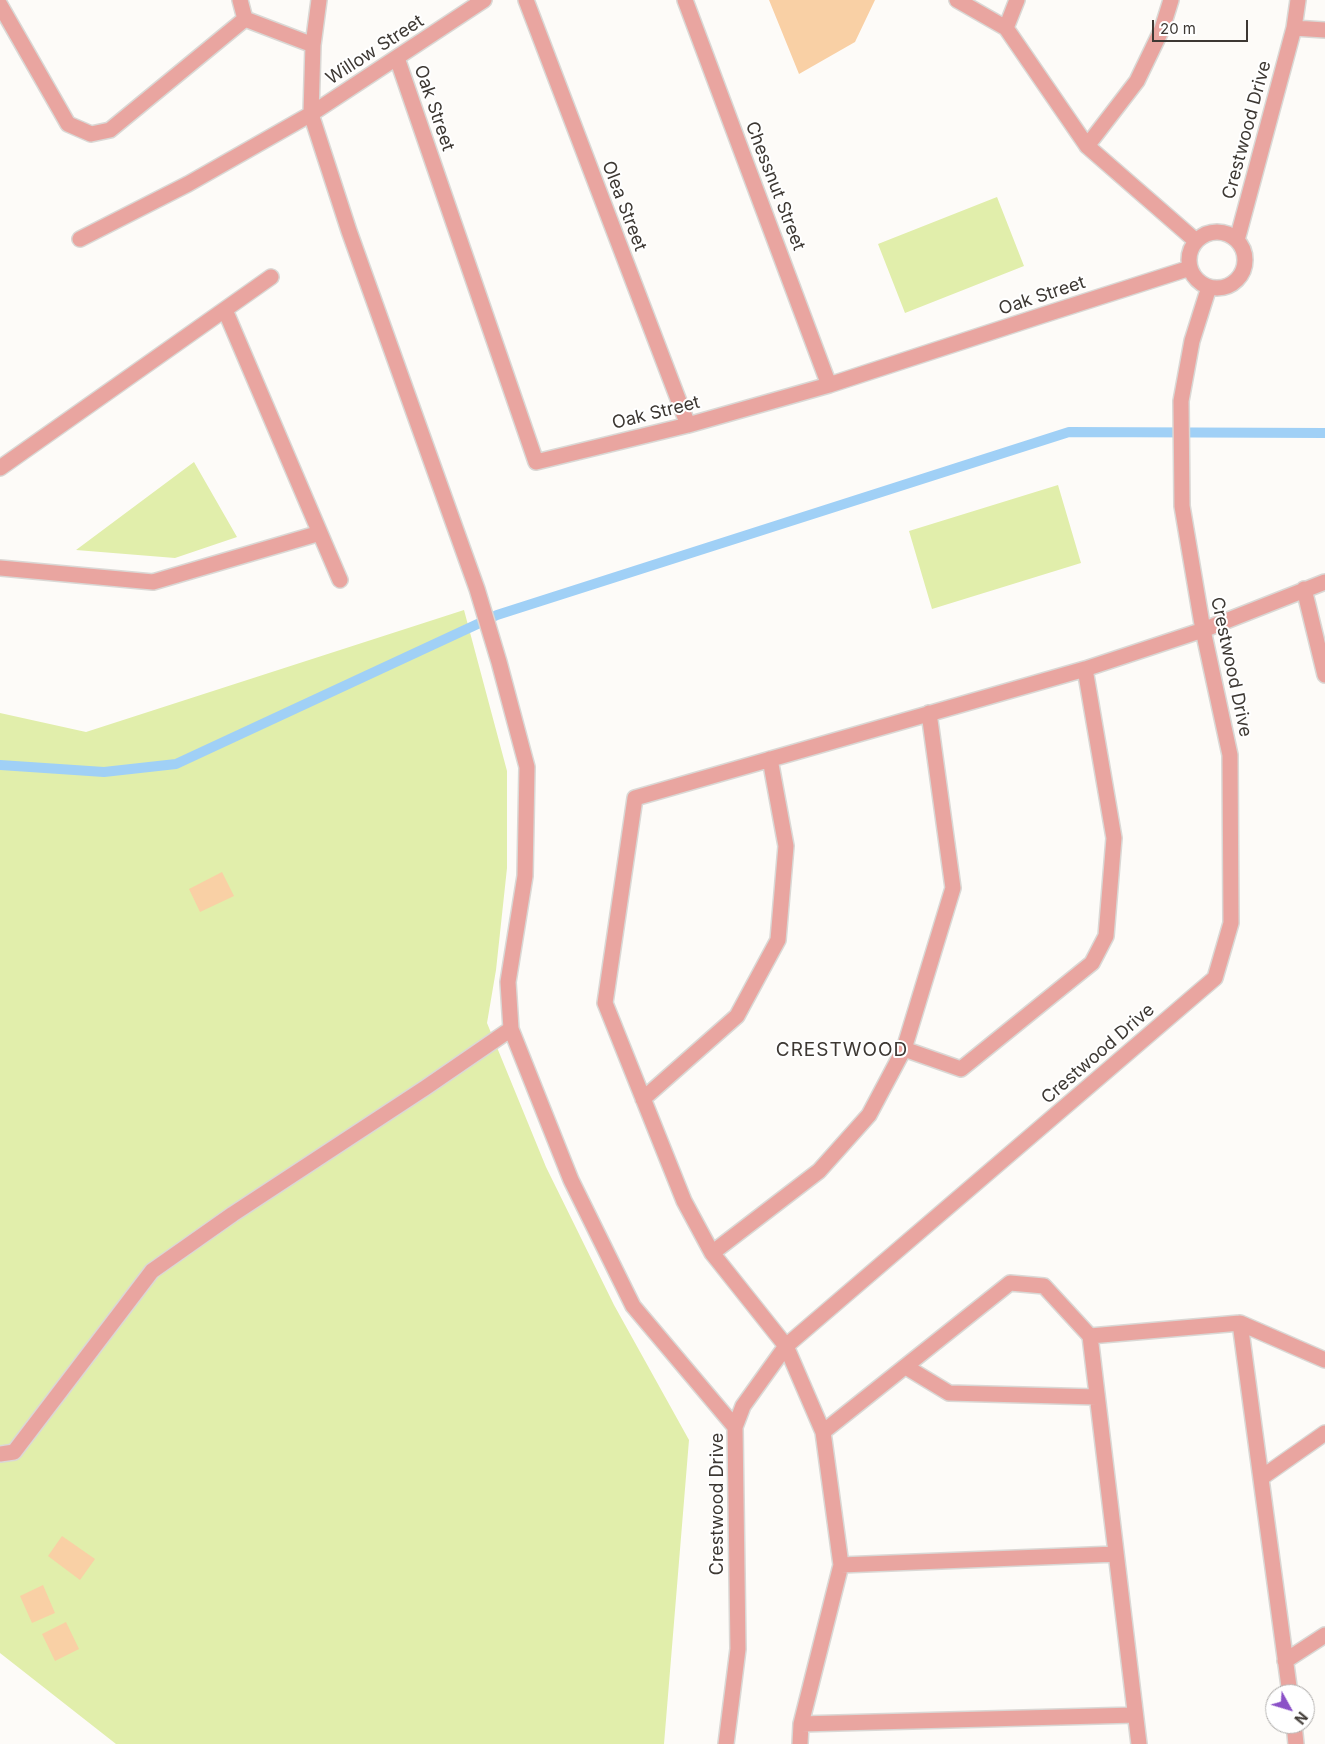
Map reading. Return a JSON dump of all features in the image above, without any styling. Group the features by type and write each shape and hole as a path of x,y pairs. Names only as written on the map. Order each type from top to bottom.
{"street":[{"path":"240,0 246,19"},
{"path":"319,0 313,45 311,114 349,231 476,589 499,662 527,767 525,876 508,982 511,1029 571,1180 632,1306 735,1427"},
{"name":"Willow Street","path":"80,240 188,184 311,114 484,0"},
{"name":"Olea Street","path":"526,0 688,425"},
{"name":"Chessnut Street","path":"685,0 829,386"},
{"path":"956,0 1006,28 1086,146 1196,241"},
{"path":"1006,28 1017,0"},
{"path":"1086,146 1137,81 1162,29 1171,0"},
{"name":"Crestwood Drive","path":"1237,240 1294,28 1298,0"},
{"path":"0,5 68,124 91,134 110,130 246,19"},
{"path":"246,19 313,45"},
{"path":"1294,28 1325,30"},
{"name":"Oak Street","path":"397,58 536,462 688,425 829,386 1190,268"},
{"path":"1224,232 1237,240 1245,253 1244,267 1237,280 1224,287 1209,287 1197,280 1190,268 1190,254 1196,241 1209,233 1224,232"},
{"path":"0,468 271,277"},
{"name":"Crestwood Drive","path":"726,1744 738,1648 735,1427 743,1406 786,1346 1215,978 1231,923 1230,754 1203,630 1182,506 1181,401 1192,341 1209,287"},
{"path":"225,310 340,580"},
{"path":"0,568 153,582 320,533"},
{"path":"800,1744 801,1724 841,1565 823,1432 786,1346 712,1253 684,1201 605,1003 635,798 1085,669 1203,630 1325,582"},
{"path":"1304,589 1325,675"},
{"path":"904,1049 961,1069 1092,962 1106,936 1114,838 1085,669"},
{"path":"712,1253 819,1171 869,1114 904,1049 953,888 929,713"},
{"path":"643,1099 737,1016 778,940 786,846 770,759"},
{"path":"0,1454 14,1452 152,1271 233,1214 511,1029"},
{"path":"823,1432 906,1368 1010,1282 1044,1286 1090,1336 1139,1744"},
{"path":"1240,1322 1288,1684"},
{"path":"1090,1336 1240,1322 1325,1360"},
{"path":"906,1368 949,1394 1097,1397"},
{"path":"1261,1478 1325,1433"},
{"path":"841,1565 1116,1554"},
{"path":"1285,1661 1325,1635"},
{"path":"801,1724 1135,1715"}],"green space":[{"path":"997,197 1024,266 905,313 878,244"},
{"path":"194,462 237,537 175,558 76,550"},
{"path":"1058,485 1081,563 932,609 909,531"},
{"path":"464,610 507,771 507,868 496,970 487,1023 546,1167 614,1305 689,1440 664,1744 116,1744 0,1653 0,713 86,732"}],"building":[{"path":"769,0 875,0 855,42 799,74"},
{"path":"222,872 234,896 200,912 189,889"},
{"path":"62,1536 95,1559 80,1580 48,1556"},
{"path":"43,1585 55,1613 32,1623 20,1596"},
{"path":"66,1622 79,1649 55,1661 42,1634"}],"waterway":[{"path":"0,765 104,772 176,764 497,615 1069,432 1325,433"}],"district":[{"name":"CRESTWOOD","path":"842,1050"}]}
